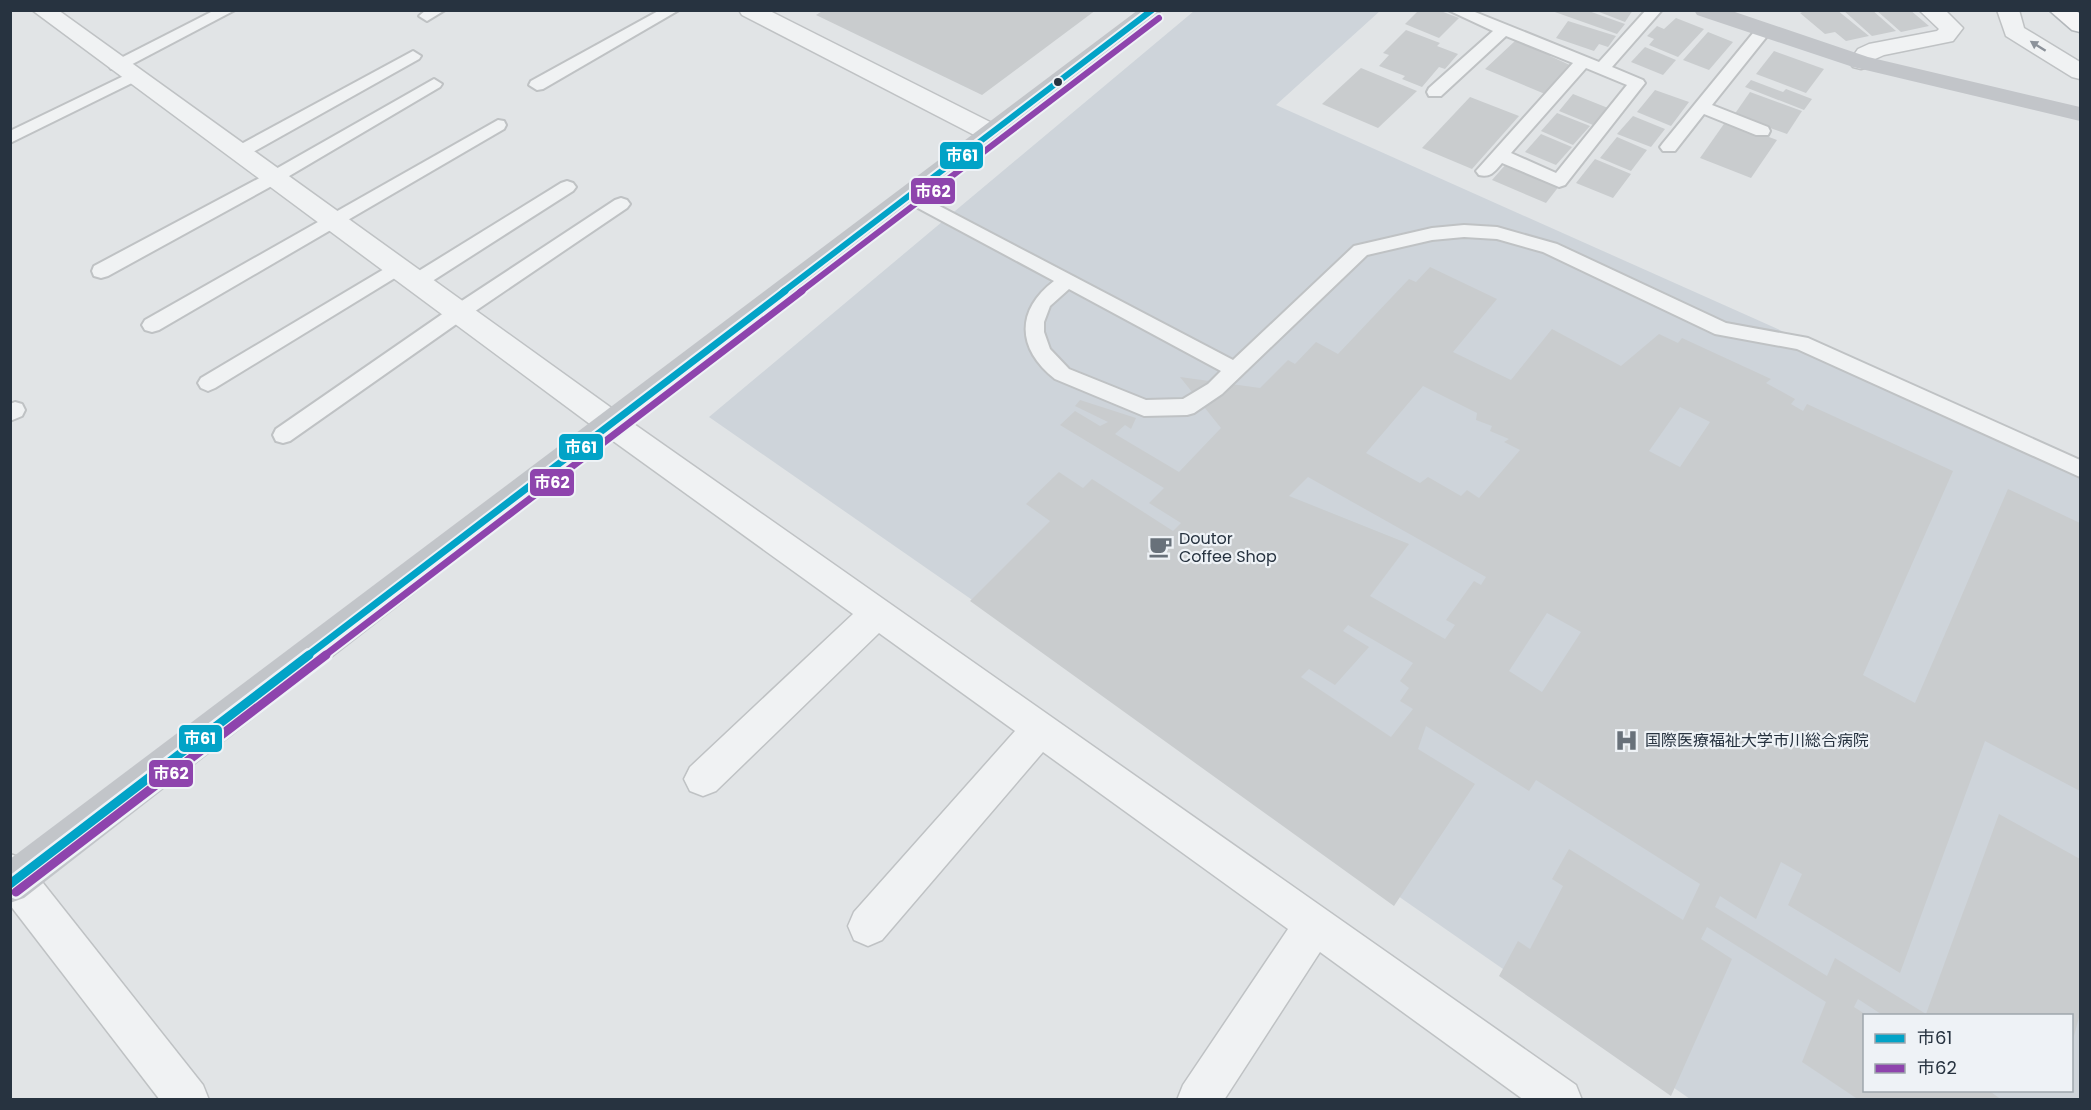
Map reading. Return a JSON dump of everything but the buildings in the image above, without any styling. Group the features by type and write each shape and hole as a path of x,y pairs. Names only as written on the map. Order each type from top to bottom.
{"highway":[{"path":"2060,10 2080,25"}],"street":[{"path":"44,10 125,72 613,425 1558,1099"},
{"path":"750,10 991,134"},
{"path":"188,1100 12,879 613,425 1153,10"},
{"path":"1705,10 1861,62 2080,114"},
{"path":"1861,62 1866,54 1877,49 1945,36 1952,28 1930,10"},
{"path":"2008,10 2014,31 2080,72"},
{"path":"703,779 877,613"},
{"path":"868,927 1040,729"},
{"path":"1198,1100 1315,924"}],"lane":[{"path":"10,138 228,10"},
{"path":"537,85 672,10"},
{"path":"1455,10 1637,83 1559,181 1500,155"},
{"path":"1602,68 1655,10"},
{"path":"1435,92 1503,30"},
{"path":"1669,147 1764,30"},
{"path":"238,153 413,56"},
{"path":"1485,171 1584,61"},
{"path":"101,271 273,178 434,84"},
{"path":"1701,107 1762,130"},
{"path":"152,325 498,125"},
{"path":"208,383 567,187"},
{"path":"909,196 1236,370"},
{"path":"283,435 458,313 621,204"},
{"path":"1067,280 1042,302 1034,325 1037,349 1051,366 1062,374 1144,408 1188,407 1215,389 1236,370 1361,250 1432,234 1464,231 1497,233 1550,248 1722,329 1801,343 2080,469"}],"shaded area":[{"name":"国際医療福祉大学市川総合病院","path":"1194,11 1380,11 1276,105 2080,464 2080,1099 1690,1099 709,417"}],"transit line":[{"name":"市61","path":"10,884 1152,10"},
{"name":"市62","path":"16,892 1159,18"}],"place":[{"name":"Doutor Coffee Shop","path":"1161,547"},
{"name":"国際医療福祉大学市川総合病院","path":"1627,740"}]}
